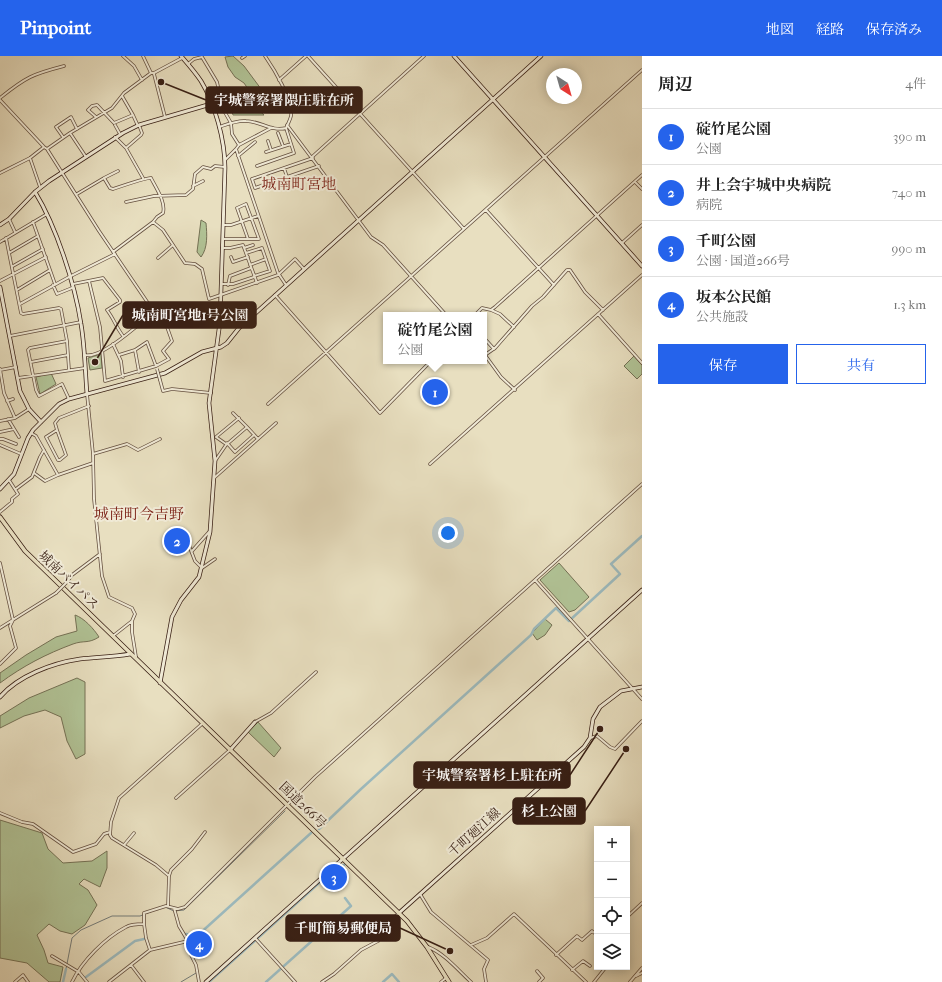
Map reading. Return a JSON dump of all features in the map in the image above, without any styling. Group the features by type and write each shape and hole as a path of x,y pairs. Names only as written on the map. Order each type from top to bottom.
{"highway":[{"name":"城南バイパス","path":"0,517 25,551 130,654"},
{"name":"国道266号","path":"130,654 160,684 231,749 407,920 449,982"}],"street":[{"path":"123,56 134,66 142,80"},
{"path":"142,56 152,73 165,117"},
{"path":"257,166 294,153 287,127 291,116 290,105 279,80 265,56"},
{"path":"279,80 307,56 464,230"},
{"path":"319,166 255,188 252,179 312,157 424,56"},
{"path":"454,56 642,266"},
{"path":"0,489 10,480 17,468 31,433 54,408 69,399 158,376 173,370 202,352 217,348 227,343 239,328 304,268 540,56"},
{"path":"47,149 77,128 115,106 122,96 152,73 182,57 202,82 211,104 224,145 225,167 221,296 209,416 214,461 210,532 199,577 181,600 172,617 160,684"},
{"path":"188,64 194,59 202,57 208,64 210,72 217,82 223,108 231,123 232,134 239,145"},
{"path":"64,66 51,68 24,79 0,99 47,149 114,253 154,312 167,327 172,341 163,351 169,359 156,366 139,372 105,381 96,304 89,281"},
{"path":"268,404 642,70"},
{"path":"122,96 142,133 141,136 126,148"},
{"path":"0,225 9,219 35,192 120,134 138,125 211,104"},
{"path":"96,117 88,110 92,106 97,105 115,124 120,134"},
{"path":"115,124 125,117 133,115"},
{"path":"63,137 56,127 71,117 77,128"},
{"path":"219,127 248,120 271,128 279,129 287,127"},
{"path":"287,127 319,166 371,237 383,245 443,312"},
{"path":"225,160 239,145 271,128"},
{"path":"70,133 86,157"},
{"path":"278,133 283,146"},
{"path":"115,137 126,148 144,178"},
{"path":"268,141 271,150"},
{"path":"238,156 255,142"},
{"path":"244,143 248,148"},
{"path":"266,152 291,144"},
{"path":"0,173 30,158 44,147"},
{"path":"236,149 278,275 286,285"},
{"path":"30,158 41,188"},
{"path":"126,202 159,196 186,195 191,192 195,174 203,167 211,169 215,166 225,167"},
{"path":"284,168 287,177"},
{"path":"77,194 118,171"},
{"path":"491,310 642,175"},
{"path":"20,304 114,253 154,222 164,211 162,200 150,177 144,178 131,185 113,189 110,188 104,178"},
{"path":"193,186 203,181"},
{"path":"634,183 636,182 642,189"},
{"path":"35,192 47,214 72,286 81,322 93,454 94,499 102,576 107,595 132,608 134,617 132,621 134,654 138,662"},
{"path":"223,239 259,240 246,204 237,208 248,239"},
{"path":"486,210 554,285"},
{"path":"0,242 47,214"},
{"path":"223,225 258,216"},
{"path":"9,219 15,233"},
{"path":"33,222 58,294 72,286 103,278 120,300 120,302 107,310 114,320 114,325 123,336"},
{"path":"154,222 163,230 186,263 194,264 202,269 209,299 278,275 295,259 304,268"},
{"path":"622,243 642,225"},
{"path":"9,253 38,236"},
{"path":"6,238 21,313 23,314 60,308 67,341 69,370"},
{"path":"158,258 173,245"},
{"path":"222,248 230,248 241,245 244,248 257,283"},
{"path":"244,248 253,245"},
{"path":"221,284 228,285 270,271 262,248 246,254"},
{"path":"12,267 43,249"},
{"path":"0,281 46,257"},
{"path":"231,257 233,262 248,257"},
{"path":"228,285 230,276 266,259"},
{"path":"17,290 50,270"},
{"path":"487,353 494,349 532,306 543,297 568,270 585,292 604,310"},
{"path":"430,464 515,390 642,275"},
{"path":"0,287 22,396 29,409 41,422"},
{"path":"275,295 325,353 380,413 428,364"},
{"path":"478,312 482,308 491,310 500,314 514,327"},
{"path":"85,355 90,356 102,351 154,312"},
{"path":"598,314 642,363"},
{"path":"10,336 81,322"},
{"path":"67,341 30,348 33,376 39,396 62,384 69,399"},
{"path":"487,341 494,349"},
{"path":"119,355 135,350 147,342 163,391 172,389 211,394"},
{"path":"113,344 119,355 123,377"},
{"path":"135,350 139,372"},
{"path":"31,362 68,355"},
{"path":"487,359 500,377 515,390"},
{"path":"15,418 7,401 0,370 16,367"},
{"path":"18,378 85,368"},
{"path":"7,401 13,399"},
{"path":"57,430 46,439 58,460 60,460 66,455 55,423 59,418 89,406"},
{"path":"0,421 15,418 29,409"},
{"path":"233,413 258,439"},
{"path":"239,418 216,437 227,444 235,452 254,435"},
{"path":"8,419 19,437"},
{"path":"213,480 276,424"},
{"path":"214,461 227,444 247,427"},
{"path":"0,432 14,429"},
{"path":"31,433 36,436 58,475"},
{"path":"0,439 16,444"},
{"path":"93,454 127,444 138,450 160,439"},
{"path":"0,445 22,455"},
{"path":"16,489 32,477 44,450"},
{"path":"34,473 45,481 93,463"},
{"path":"0,512 12,502 12,499 18,494 10,480"},
{"path":"150,950 146,938 144,913 153,909 168,906 174,908 185,907 288,806 315,777 642,484"},
{"path":"192,552 210,532"},
{"path":"188,543 195,561 202,568"},
{"path":"0,628 56,593 72,575 100,554"},
{"path":"202,568 215,559"},
{"path":"0,563 13,620 10,626 16,648 0,664"},
{"path":"535,580 642,699"},
{"path":"206,982 642,590"},
{"path":"112,636 132,621"},
{"path":"0,698 18,682 54,666 79,659 116,657 130,654"},
{"path":"176,798 231,749 255,722 271,713 316,672"},
{"path":"642,687 621,691 600,707 593,718 590,738 597,736 610,747 615,749 642,721"},
{"path":"169,876 156,865 112,838 110,832 110,822 119,798 203,723"},
{"name":"千町廻江線","path":"399,913 575,755 590,738"},
{"path":"0,813 22,822 33,824 73,852 96,844 104,834 110,832"},
{"path":"168,906 169,876 175,866 185,858 205,832"},
{"path":"124,845 134,833"},
{"path":"420,894 431,912 488,960 484,969 486,982"},
{"path":"630,914 642,903"},
{"path":"174,908 178,926 188,942 190,953 198,971 199,982"},
{"path":"322,982 334,974 361,950 378,941 389,922 399,913"},
{"path":"471,946 487,938 514,914 556,956 586,982"},
{"path":"72,982 78,971 95,951 118,932 127,926 144,924"},
{"path":"556,956 577,936 582,940 592,931 596,934"},
{"path":"255,938 295,982"},
{"path":"109,982 150,950 188,942"},
{"path":"426,946 435,950 471,982"},
{"path":"52,956 78,971 87,982"},
{"path":"572,970 583,961 590,966"},
{"path":"131,965 144,982"},
{"path":"630,982 642,968"},
{"path":"594,982 604,970"},
{"path":"537,971 543,978 542,981"},
{"path":"634,978 642,973"},
{"path":"15,982 23,975 28,982"},
{"path":"441,982 446,978"}],"green space":[{"path":"233,56 244,66 270,101 263,106 257,102 244,83 235,77 228,67 225,57"},
{"path":"229,103 252,104 264,115 233,115"},
{"path":"201,220 206,223 207,236 205,249 201,257 197,252"},
{"path":"101,354 102,368 90,370 88,358"},
{"path":"634,356 642,365 642,374 637,379 624,366"},
{"path":"51,373 56,384 40,394 36,377"},
{"path":"559,563 589,597 575,610 569,612 540,580"},
{"path":"75,615 88,624 99,637 89,641 73,644 44,656 17,671 0,683 0,673 26,655 56,637 77,631"},
{"path":"545,619 552,625 545,635 537,640 532,633"},
{"path":"77,678 85,682 85,754 76,759 67,741 61,717 45,710 24,716 0,728 0,716 29,698"},
{"path":"258,722 281,748 274,757 248,732"},
{"path":"0,820 42,833 48,849 63,863 92,861 107,851 107,868 100,887 84,879 79,884 88,890 97,905 85,925 72,934 60,931 49,924 37,935 48,963 63,967 60,982 49,982 27,963 0,958"}],"waterway":[{"path":"319,829 531,635 534,629 556,608 569,621 620,574 611,564 642,536"},
{"path":"165,907 174,911 184,910 285,811"},
{"path":"186,934 197,936 311,833"},
{"path":"209,982 338,866 344,865"},
{"path":"266,982 351,906 345,898"},
{"path":"66,969 72,938 81,930 112,916 140,916 153,911"},
{"path":"86,977 135,941 144,939"},
{"path":"63,982 66,969"},
{"path":"181,982 196,973"},
{"path":"383,982 392,974 399,982"}],"place":[{"name":"宇城警察署隈庄駐在所","path":"161,82"},
{"name":"城南町宮地1号公園","path":"95,362"},
{"name":"碇竹尾公園","path":"435,392"},
{"name":"井上会宇城中央病院","path":"177,541"},
{"name":"宇城警察署杉上駐在所","path":"600,729"},
{"name":"杉上公園","path":"626,749"},
{"name":"千町公園","path":"334,877"},
{"name":"坂本公民館","path":"199,944"},
{"name":"千町簡易郵便局","path":"450,951"}],"district":[{"name":"城南町宮地","path":"299,184"},
{"name":"城南町今吉野","path":"139,514"}]}
